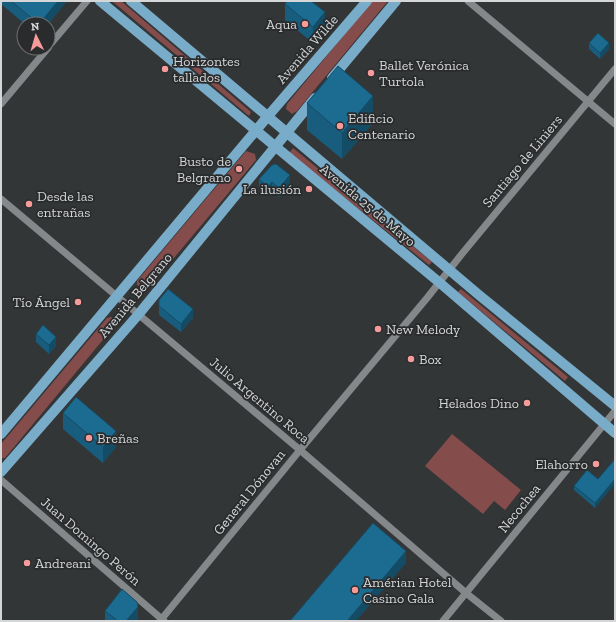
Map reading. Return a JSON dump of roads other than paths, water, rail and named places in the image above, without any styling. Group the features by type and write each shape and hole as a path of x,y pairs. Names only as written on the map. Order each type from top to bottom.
{"main road":[{"name":"Avenida 25 de Mayo","path":"100,1 440,283 615,433"},
{"name":"Avenida 25 de Mayo","path":"131,1 615,406"},
{"name":"Avenida Wilde","path":"268,116 367,1"},
{"path":"287,132 396,1"},
{"name":"Avenida Belgrano","path":"1,434 268,116"},
{"name":"Avenida Belgrano","path":"1,472 138,315 287,132"}],"street":[{"path":"56,38 87,1"},
{"path":"468,1 615,124"},
{"path":"1,104 41,56"},
{"name":"Santiago de Liniers","path":"450,269 615,69"},
{"name":"Julio Argentino Roca","path":"1,199 501,621"},
{"name":"General Dónovan","path":"162,620 450,269"},
{"name":"Necochea","path":"443,621 615,411"},
{"name":"Juan Domingo Perón","path":"1,480 162,620"}],"place":[{"name":"Aqua","path":"305,24"},
{"name":"Horizontes tallados","path":"165,69"},
{"name":"Ballet Verónica Turtola","path":"371,73"},
{"name":"Edificio Centenario","path":"340,126"},
{"name":"Busto de Belgrano","path":"239,169"},
{"name":"La ilusión","path":"309,189"},
{"name":"Desde las entrañas","path":"29,204"},
{"name":"Tío Ángel","path":"78,302"},
{"name":"New Melody","path":"378,329"},
{"name":"Box","path":"411,359"},
{"name":"Helados Dino","path":"527,403"},
{"name":"Breñas","path":"89,438"},
{"name":"Elahorro","path":"596,464"},
{"name":"Andreani","path":"27,563"},
{"name":"Amérian Hotel Casino Gala","path":"355,590"}]}
